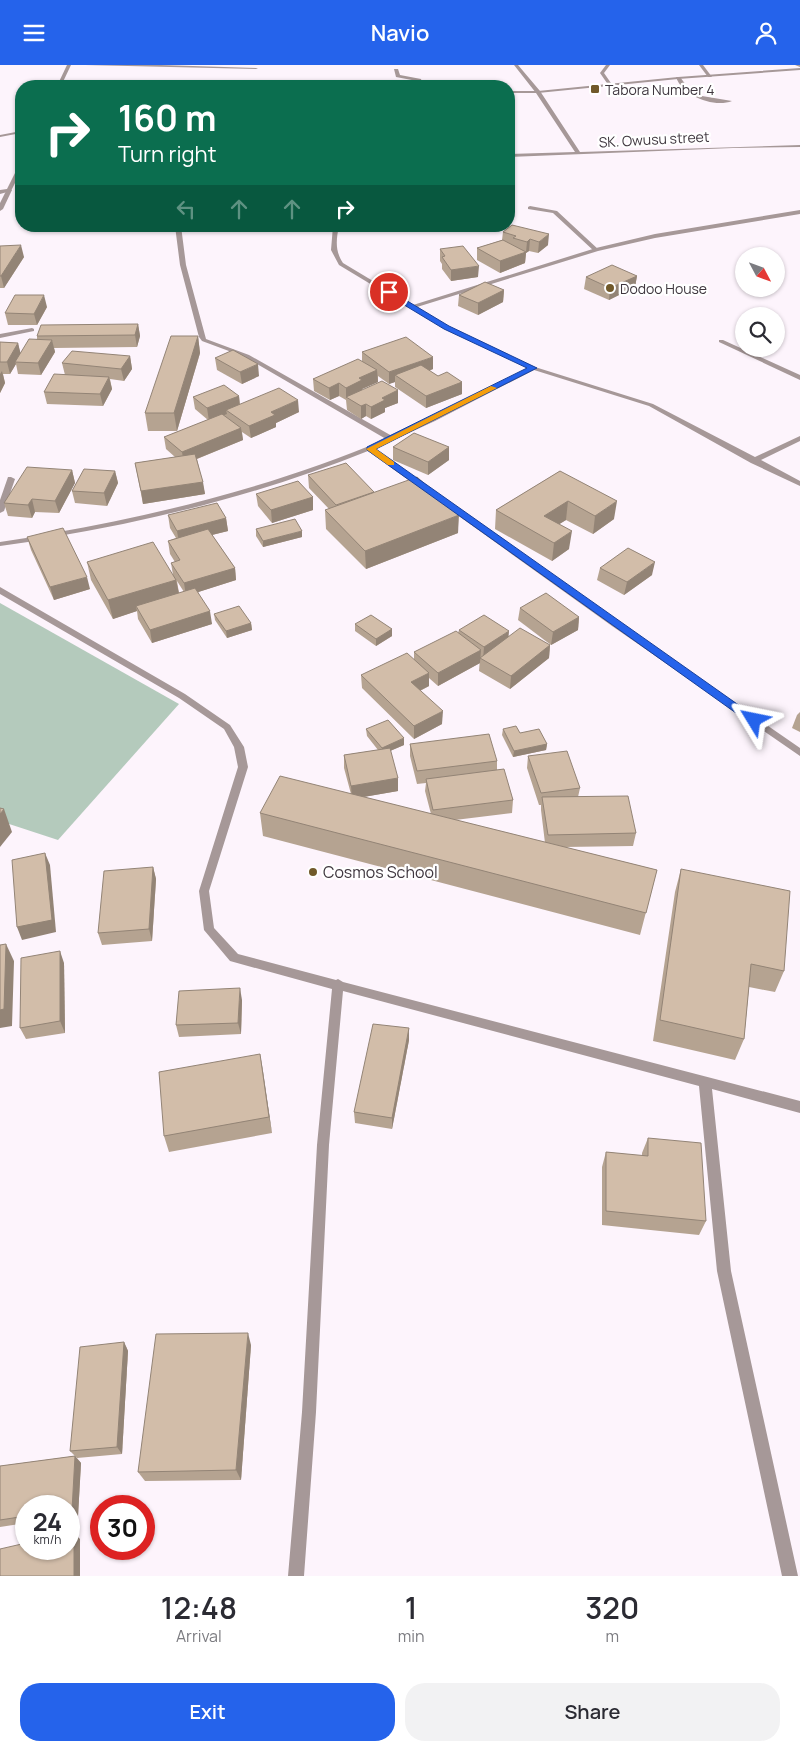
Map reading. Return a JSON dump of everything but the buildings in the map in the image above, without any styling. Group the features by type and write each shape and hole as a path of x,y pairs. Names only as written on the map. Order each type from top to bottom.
{"street":[{"path":"61,80 69,65"},
{"path":"87,65 256,68"},
{"path":"516,65 538,92 579,154"},
{"path":"608,65 602,76 611,85"},
{"path":"701,65 710,76"},
{"path":"515,92 538,92 799,67"},
{"path":"396,70 398,76 419,80"},
{"path":"678,78 690,92 697,96 730,101"},
{"path":"0,136 15,134"},
{"name":"SK. Owusu street","path":"515,157 732,147 800,146"},
{"path":"0,209 15,180"},
{"path":"0,192 10,190"},
{"path":"530,208 555,212 596,250"},
{"path":"412,307 596,250 655,236 800,212"},
{"path":"179,232 183,265 204,340 247,356 392,439"},
{"path":"335,232 334,254 341,264 447,327 533,368 650,405 800,484"},
{"path":"0,336 32,330"},
{"path":"721,341 800,378"},
{"path":"0,544 115,525 273,485 370,449 533,368"},
{"path":"754,461 800,438"},
{"path":"370,449 800,753"},
{"path":"0,511 12,479"},
{"path":"0,590 182,696 227,727 239,747 243,767 204,891 210,930 234,958 800,1107"},
{"path":"296,1576 310,1412 323,1145 338,985"},
{"path":"705,1081 724,1271 790,1576"}],"green space":[{"path":"0,603 179,704 58,840 0,821"}],"slow traffic":[{"path":"391,463 370,449 494,388"}],"place":[{"name":"Tabora Number 4","path":"595,89"},
{"name":"Dodoo House","path":"610,288"},
{"name":"Cosmos School","path":"313,872"}],"route":[{"path":"389,292 447,327 533,368 370,449 615,624 754,720"}]}
